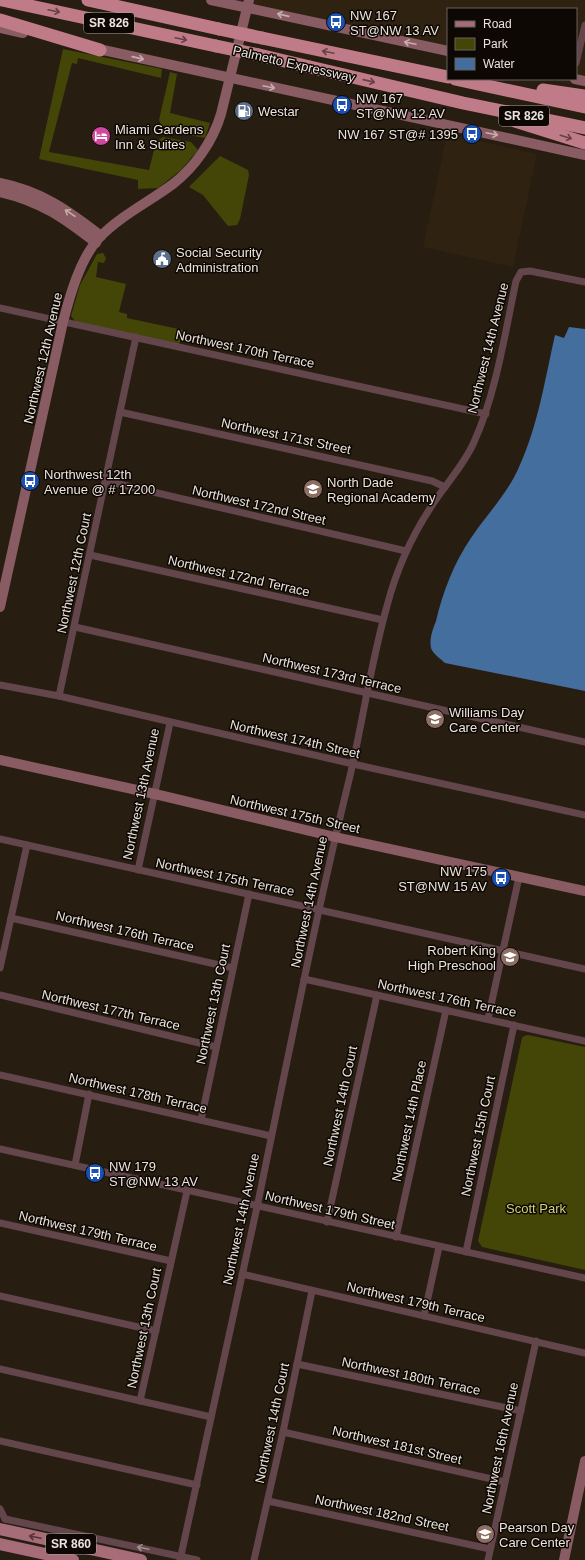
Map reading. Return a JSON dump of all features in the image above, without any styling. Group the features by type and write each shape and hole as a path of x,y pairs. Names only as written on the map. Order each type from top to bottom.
{"highway":[{"name":"Palmetto Expressway","path":"2,0 259,55 463,103 585,128"},
{"name":"Palmetto Expressway","path":"88,0 447,77"},
{"path":"0,20 100,50"},
{"name":"SR 826","path":"460,80 585,107"},
{"path":"500,88 531,88 585,96"},
{"path":"463,103 507,119 585,143"}],"main road":[{"name":"SR 860","path":"2,1524 141,1560"},
{"name":"SR 860","path":"0,1544 73,1560"}],"street":[{"path":"211,0 248,4 447,51"},
{"name":"Northwest 12th Avenue","path":"0,607 4,570 62,322 73,284 80,269 98,240 117,222 173,183 190,169 208,144 218,124 248,4"},
{"path":"577,59 585,25"},
{"path":"0,28 585,155"},
{"path":"0,183 70,212 98,240"},
{"path":"0,192 28,195"},
{"name":"Northwest 14th Avenue","path":"181,1558 304,979 335,837 353,764 366,693 383,620 397,574 419,527 445,487 456,474 473,445 486,414 516,281 521,272 530,270 585,282"},
{"name":"Northwest 170th Terrace","path":"0,308 486,414"},
{"name":"Northwest 12th Court","path":"59,696 136,338"},
{"name":"Northwest 171st Street","path":"120,412 432,481 445,487"},
{"name":"Northwest 172nd Street","path":"106,481 406,552"},
{"name":"Northwest 172nd Terrace","path":"90,555 383,620"},
{"name":"Northwest 173rd Terrace","path":"74,627 585,742"},
{"name":"Northwest 174th Street","path":"0,685 59,696 170,723 585,815"},
{"name":"Northwest 13th Avenue","path":"138,870 170,723"},
{"name":"Northwest 175th Street","path":"0,760 155,794 335,837 585,891"},
{"name":"Northwest 175th Terrace","path":"0,839 585,969"},
{"path":"0,968 27,845"},
{"path":"488,1019 519,877"},
{"name":"Northwest 13th Court","path":"201,1120 249,894"},
{"name":"Northwest 176th Terrace","path":"11,918 233,968"},
{"name":"Northwest 176th Terrace","path":"304,979 585,1041"},
{"name":"Northwest 177th Terrace","path":"0,995 216,1047"},
{"name":"Northwest 14th Court","path":"327,1222 377,995"},
{"name":"Northwest 14th Place","path":"396,1237 446,1010"},
{"name":"Northwest 15th Court","path":"466,1252 514,1025"},
{"name":"Northwest 178th Terrace","path":"0,1075 271,1136"},
{"path":"75,1166 89,1094"},
{"name":"Northwest 179th Street","path":"0,1149 585,1278"},
{"name":"Northwest 13th Court","path":"140,1401 187,1191"},
{"name":"Northwest 179th Terrace","path":"0,1223 171,1261"},
{"path":"424,1316 439,1247"},
{"name":"Northwest 179th Terrace","path":"242,1274 585,1353"},
{"name":"Northwest 14th Court","path":"254,1560 283,1432 312,1291"},
{"path":"0,1296 156,1331"},
{"name":"Northwest 16th Avenue","path":"488,1560 536,1341"},
{"name":"Northwest 180th Terrace","path":"297,1364 521,1411"},
{"path":"0,1369 211,1417"},
{"name":"Northwest 181st Street","path":"283,1432 505,1482"},
{"path":"0,1441 197,1485"},
{"path":"564,1560 585,1461"},
{"name":"Northwest 182nd Street","path":"268,1501 490,1549"},
{"path":"0,1509 2,1524 197,1560"}],"shaded area":[{"path":"226,0 585,0 585,88 554,80 577,80 577,8 447,8 447,54"},
{"path":"447,134 537,154 513,267 423,247"}],"green space":[{"path":"63,49 162,69 161,78 78,58 77,64 72,63 49,152 149,170 156,142 163,137 191,142 198,150 181,170 158,188 138,189 138,180 39,159"},
{"path":"170,72 177,74 170,113 210,123 205,138 163,130 159,120"},
{"path":"220,156 248,170 249,175 240,219 237,225 228,226 203,195 189,187"},
{"path":"103,253 106,258 104,263 98,262 96,277 126,284 119,312 127,314 127,318 183,330 179,345 75,321 71,316 80,285 97,254"},
{"name":"Scott Park","path":"528,1035 585,1047 585,1270 482,1247 478,1241 522,1038"}],"water":[{"path":"569,327 585,329 585,691 445,663 433,652 431,648 432,634 442,599 454,567 471,538 509,486 519,467 526,451 536,419 555,335 564,338"}],"place":[{"name":"NW 167 ST@NW 13 AV","path":"336,22"},
{"name":"NW 167 ST@NW 12 AV","path":"342,105"},
{"name":"Westar","path":"244,111"},
{"name":"NW 167 ST@# 1395","path":"472,134"},
{"name":"Miami Gardens Inn & Suites","path":"101,136"},
{"name":"Social Security Administration","path":"162,259"},
{"name":"Northwest 12th Avenue @ # 17200","path":"30,481"},
{"name":"North Dade Regional Academy","path":"313,489"},
{"name":"Williams Day Care Center","path":"435,719"},
{"name":"NW 175 ST@NW 15 AV","path":"501,878"},
{"name":"Robert King High Preschool","path":"510,957"},
{"name":"NW 179 ST@NW 13 AV","path":"95,1173"},
{"name":"Pearson Day Care Center","path":"485,1534"}]}
